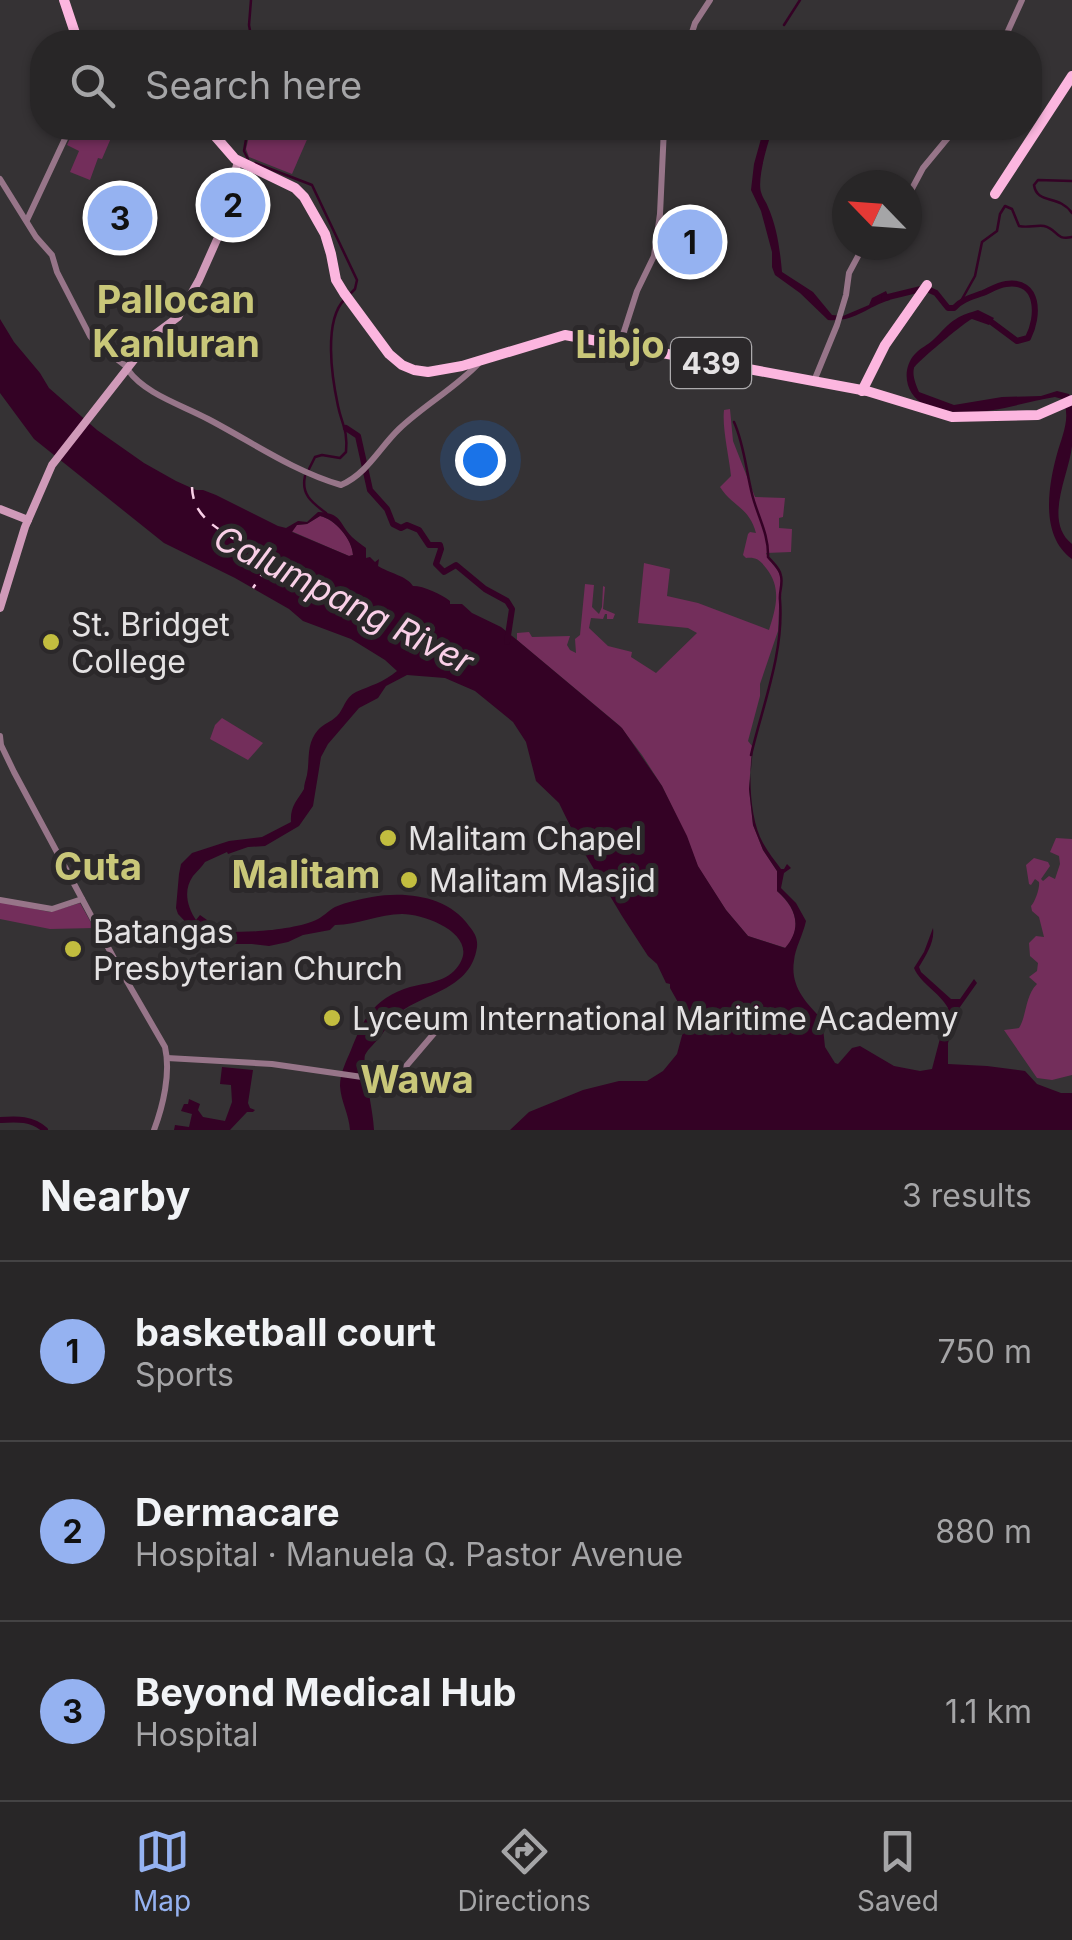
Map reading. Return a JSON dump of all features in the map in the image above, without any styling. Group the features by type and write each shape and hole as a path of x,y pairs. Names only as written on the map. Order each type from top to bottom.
{"main road":[{"path":"64,0 74,30"},
{"path":"1042,122 1072,76"},
{"name":"439","path":"216,140 238,161 302,194 324,234 336,280 346,297 389,354 408,368 432,372 565,334 862,390 960,418 1025,416 1066,402"},
{"path":"995,194 1030,140"},
{"path":"0,608 7,568 54,460 146,340 178,317 219,235 238,161"},
{"path":"862,390 885,345 924,290"},
{"path":"0,509 28,520"}],"street":[{"path":"693,30 710,0"},
{"path":"1008,30 1022,0"},
{"path":"26,220 64,140"},
{"path":"620,344 637,291 654,256 663,140"},
{"path":"922,170 946,140"},
{"path":"0,179 36,237 52,254 57,272 96,344 139,382 308,472 342,484 352,479 401,427 480,361"},
{"path":"813,383 838,325 848,273 855,260"},
{"path":"0,736 0,744 20,783 160,1038 167,1058 162,1105 154,1129"},
{"path":"0,900 52,909 82,899"},
{"path":"167,1058 272,1064 376,1079 396,1078 442,1024"}],"shaded area":[{"path":"69,140 110,140 90,180 70,172 79,151 67,145"},
{"path":"248,140 307,140 292,174 249,157"},
{"path":"730,409 733,441 755,497 785,498 779,528 792,529 791,552 766,553 781,579 778,631 760,684 748,741 752,746 749,789 753,825 777,871 777,891 795,918 794,933 786,948 748,936 726,910 698,867 662,786 620,726 517,640 517,633 529,632 532,637 570,636 567,645 576,653 585,584 594,585 592,607 599,614 603,586 603,609 615,614 613,619 607,619 607,614 603,619 591,618 589,628 608,646 632,652 631,657 656,673 697,633 688,628 638,623 644,563 670,569 667,596 698,603 769,630 775,606 774,583 762,563 743,555 748,534 756,533 745,512 720,487 731,476 724,417 724,410"},
{"path":"320,516 342,531 353,555 291,531 296,525"},
{"path":"222,718 263,743 248,760 210,739"},
{"path":"1056,838 1072,839 1072,1075 1052,1080 1037,1078 1004,1030 1019,1028 1022,1023 1037,984 1029,977 1037,971 1038,963 1030,956 1029,943 1036,936 1044,937 1039,917 1031,906 1039,882 1035,879 1029,884 1026,865 1034,858 1048,862 1050,866 1041,879 1055,879 1059,856 1050,852"},
{"path":"0,902 50,912 80,903 94,928 50,929 0,919"}],"water":[{"path":"761,140 770,140 760,186 776,231 782,272 813,292 832,315 843,316 869,305 872,298 886,291 890,300 854,316 828,320 775,275 761,211 751,190"},
{"path":"978,310 994,318 989,325 972,319 914,368 919,392 954,405 1057,391 1069,394 1072,446 1058,511 1059,523 1072,544 1072,559 1055,538 1049,510 1051,481 1066,419 1062,399 958,412 926,405 910,390 907,375 915,354 953,321"},
{"name":"Calumpang River","path":"0,319 49,388 97,430 144,463 278,526 286,528 298,521 307,522 318,512 331,514 366,548 366,558 375,562 379,559 378,566 413,586 437,593 450,604 462,604 501,627 622,728 662,786 698,866 726,910 748,936 785,948 794,933 795,918 777,891 777,871 753,825 749,789 751,773 751,797 759,833 781,869 787,864 791,868 784,873 781,888 806,921 795,956 794,978 805,1000 822,1019 825,1047 835,1063 860,1046 894,1066 932,1069 948,1008 914,968 933,928 931,943 919,967 921,972 951,999 960,999 974,979 977,983 960,1007 948,1043 948,1064 1025,1071 1037,1084 1072,1093 1072,1130 510,1130 529,1112 583,1090 619,1081 647,1081 663,1071 677,1054 684,1013 670,984 622,916 579,844 559,803 536,781 526,742 513,722 475,691 445,678 407,675 359,708 328,744 321,757 313,806 299,826 265,846 227,852 205,862 190,881 187,893 196,920 200,915 211,928 220,930 248,932 294,927 349,902 399,895 438,902 460,916 472,931 477,947 466,972 446,988 399,1013 366,1053 374,1130 350,1130 340,1081 365,1021 384,999 454,971 462,959 463,948 458,938 438,923 402,914 335,925 330,930 269,946 207,941 178,914 179,874 181,864 192,853 229,841 262,837 291,822 293,808 304,789 314,735 337,716 352,694 397,671 351,639 303,621 235,578 164,543 34,439 0,393","holes":["320,516 346,536 353,555 292,532 297,525"]},
{"path":"222,1067 253,1070 248,1103 255,1110 247,1112 230,1130 174,1130 175,1125 189,1127 192,1114 181,1111 189,1099 200,1104 198,1110 203,1117 225,1121 232,1102 231,1085 220,1084"}],"waterway":[{"path":"250,30 251,0"},
{"path":"784,25 800,0"},
{"path":"246,140 244,151 248,159"},
{"path":"255,163 312,185 357,280 351,293"},
{"path":"1072,181 1038,180 1034,185 1039,195 1061,203 1072,213"},
{"path":"961,301 975,276 982,242 997,231 1005,206 1012,209 1019,226 1044,226 1059,236 1072,237"},
{"path":"884,298 925,288 936,293 948,308 954,308 1003,285 1017,284 1031,293 1035,310 1028,338 1017,341 986,318"},
{"path":"309,469 315,457 340,458 346,452 331,350 334,321 345,299"},
{"path":"734,422 765,532 768,557 778,568 781,579 776,659 751,755"},
{"path":"346,428 358,436 370,490 387,509 393,524 419,530 429,545 440,545 436,564 444,572 456,565 507,601 512,609 507,642"},
{"path":"305,476 308,497 326,513"},
{"path":"0,1120 30,1121 45,1130"}],"ferry route":[{"path":"192,487 203,516 252,550 260,560 264,571 253,588"}],"place":[{"name":"Dermacare","path":"233,205"},
{"name":"Beyond Medical Hub","path":"120,218"},
{"name":"basketball court","path":"690,242"},
{"name":"St. Bridget College","path":"51,642"},
{"name":"Malitam Chapel","path":"388,838"},
{"name":"Malitam Masjid","path":"409,880"},
{"name":"Batangas Presbyterian Church","path":"73,949"},
{"name":"Lyceum International Maritime Academy","path":"332,1018"}],"district":[{"name":"Pallocan Kanluran","path":"176,321"},
{"name":"Libjo","path":"620,344"},
{"name":"Cuta","path":"98,866"},
{"name":"Malitam","path":"306,874"},
{"name":"Wawa","path":"417,1079"}]}
